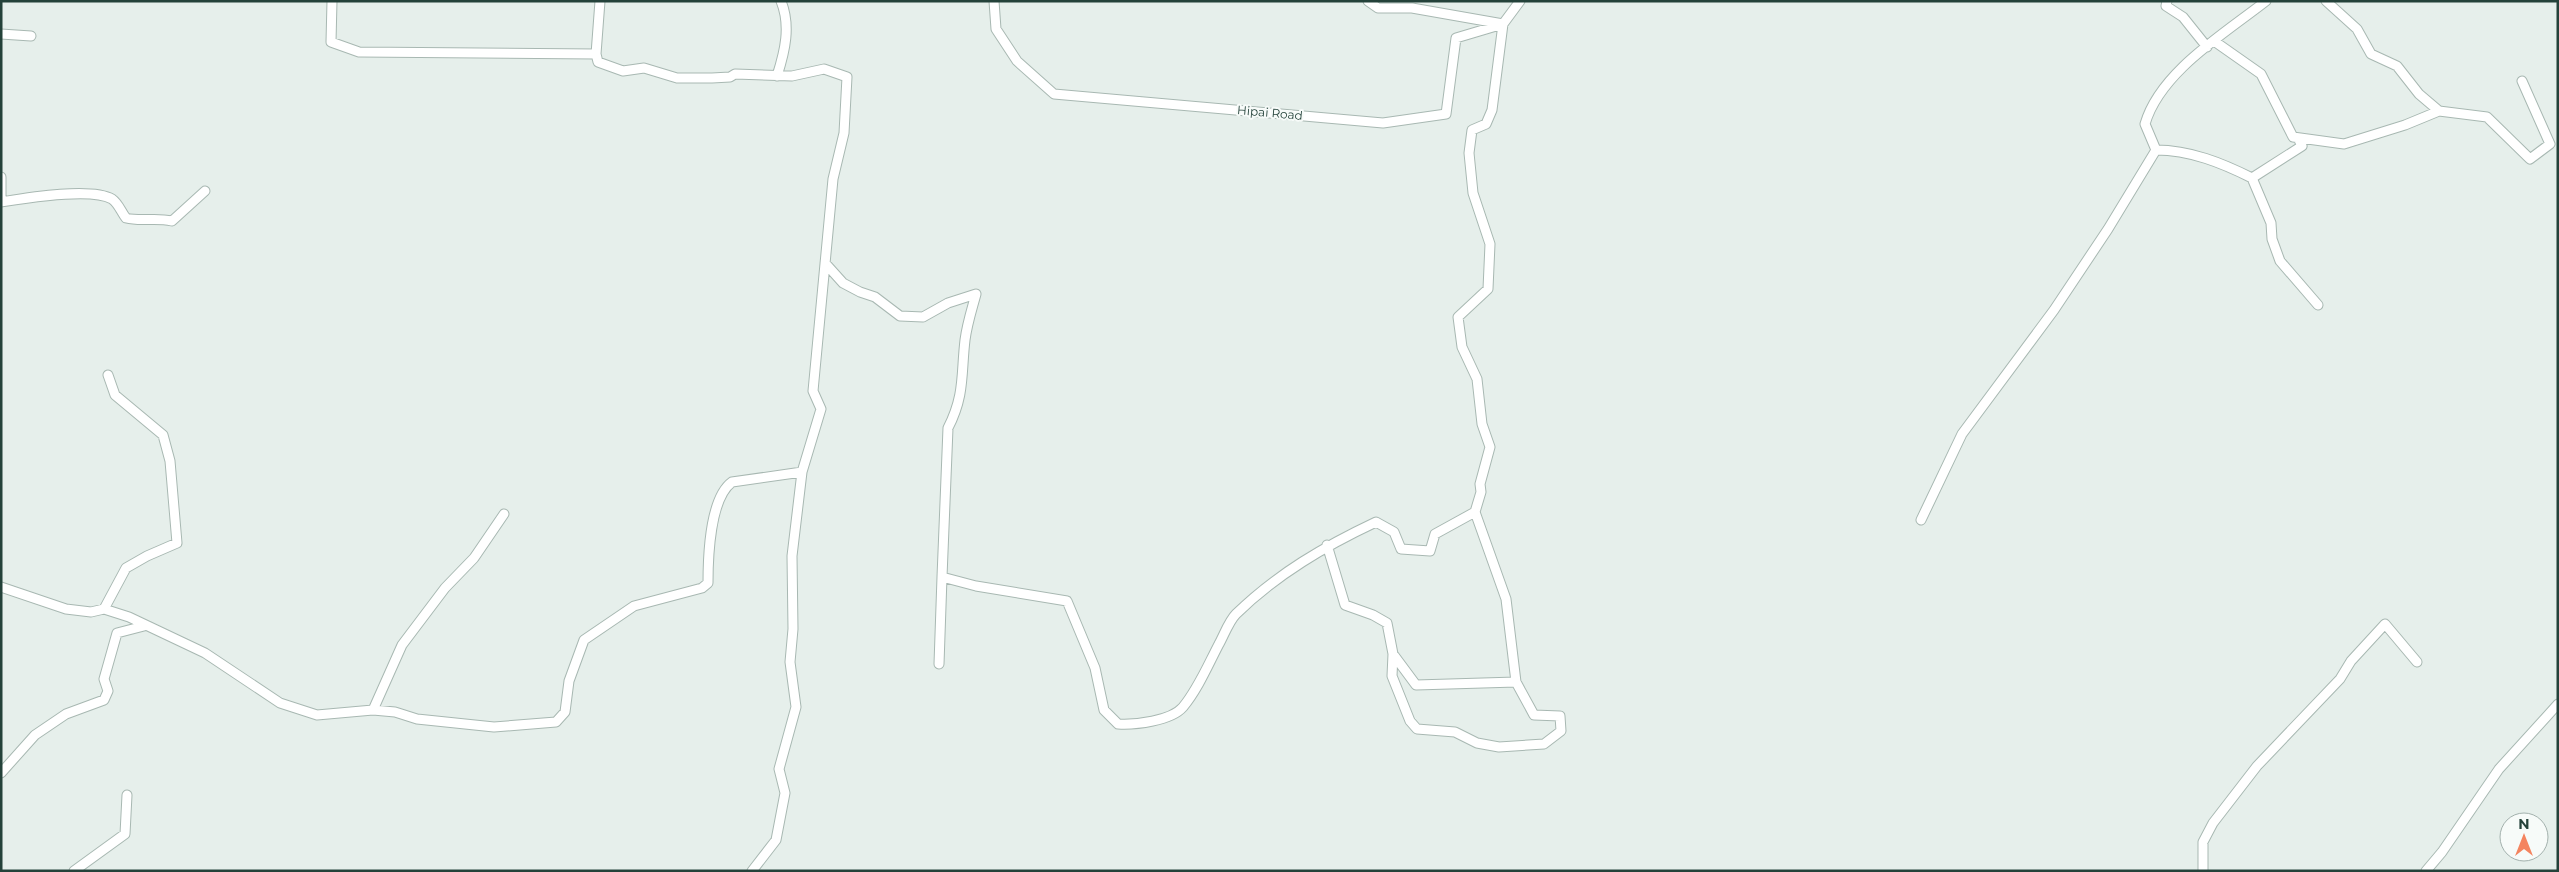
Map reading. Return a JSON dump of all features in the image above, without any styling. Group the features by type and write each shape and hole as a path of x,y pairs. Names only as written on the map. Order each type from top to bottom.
{"street":[{"path":"332,1 331,42 360,52 596,54"},
{"path":"600,1 596,54 598,62 617,70 644,68 677,78 712,78 730,77 735,74 777,76 824,69 847,77 844,133 833,179 812,391 820,409 802,472 792,556 793,629 790,662 796,707 779,769 785,793 776,840 752,871"},
{"path":"777,76 785,50 786,39 786,14 781,1"},
{"name":"Hipai Road","path":"994,1 996,29 1017,61 1054,94 1384,123 1446,114 1456,38 1503,24"},
{"path":"1368,1 1378,8 1412,8 1503,24"},
{"path":"1327,545 1345,605 1373,615 1386,623 1393,654 1392,676 1410,721 1417,729 1455,732 1477,743 1499,747 1544,744 1561,731 1560,716 1534,715 1516,682 1506,598 1475,512 1482,492 1480,484 1490,447 1482,424 1478,379 1462,347 1458,316 1488,289 1490,244 1473,193 1469,153 1472,130 1486,124 1492,110 1503,24 1520,1"},
{"path":"2167,1 2166,6 2183,17 2210,44 2261,74 2292,137 2344,144 2406,125 2439,111 2487,116 2530,159 2554,141 2522,80"},
{"path":"2156,150 2145,124 2149,110 2174,74 2266,1"},
{"path":"2326,1 2356,30 2371,54 2397,66 2419,94 2439,111"},
{"path":"1,34 31,36"},
{"path":"2252,178 2302,146 2298,138"},
{"path":"2156,150 2177,150 2225,164 2252,178 2271,223 2272,240 2280,261 2318,305"},
{"path":"1921,520 1962,434 2054,310 2108,229 2156,150"},
{"path":"1,177 1,202 67,193 101,195 115,202 126,218 135,220 155,218 172,221 191,202 205,192"},
{"path":"825,263 843,283 875,297 900,316 923,317 948,303 976,294 966,335 964,379 957,412 948,428 939,664"},
{"path":"104,609 126,568 147,556 177,543 170,461 163,435 115,395 108,375"},
{"path":"1,587 66,609 90,612 104,609 129,617 144,626 180,640 205,654 280,703 317,715 373,710 395,712 417,719 494,727 556,722 565,712 569,681 584,640 634,606 702,588 708,583 708,557 715,517 724,488 732,482 802,472"},
{"path":"942,577 976,586 1067,601 1095,668 1104,710 1118,724 1136,725 1153,721 1182,709 1201,679 1234,616 1290,569 1327,545 1376,522 1394,532 1401,549 1430,551 1435,534 1475,512"},
{"path":"373,710 402,645 445,588 474,558 504,514"},
{"path":"2203,871 2203,842 2213,823 2257,766 2340,679 2351,661 2384,624 2417,662"},
{"path":"1,773 35,735 66,714 104,700 108,691 104,679 116,633 144,626"},
{"path":"1393,654 1416,685 1516,682"},
{"path":"2426,871 2442,852 2498,769 2558,704"},
{"path":"74,871 125,834 127,795"}]}
